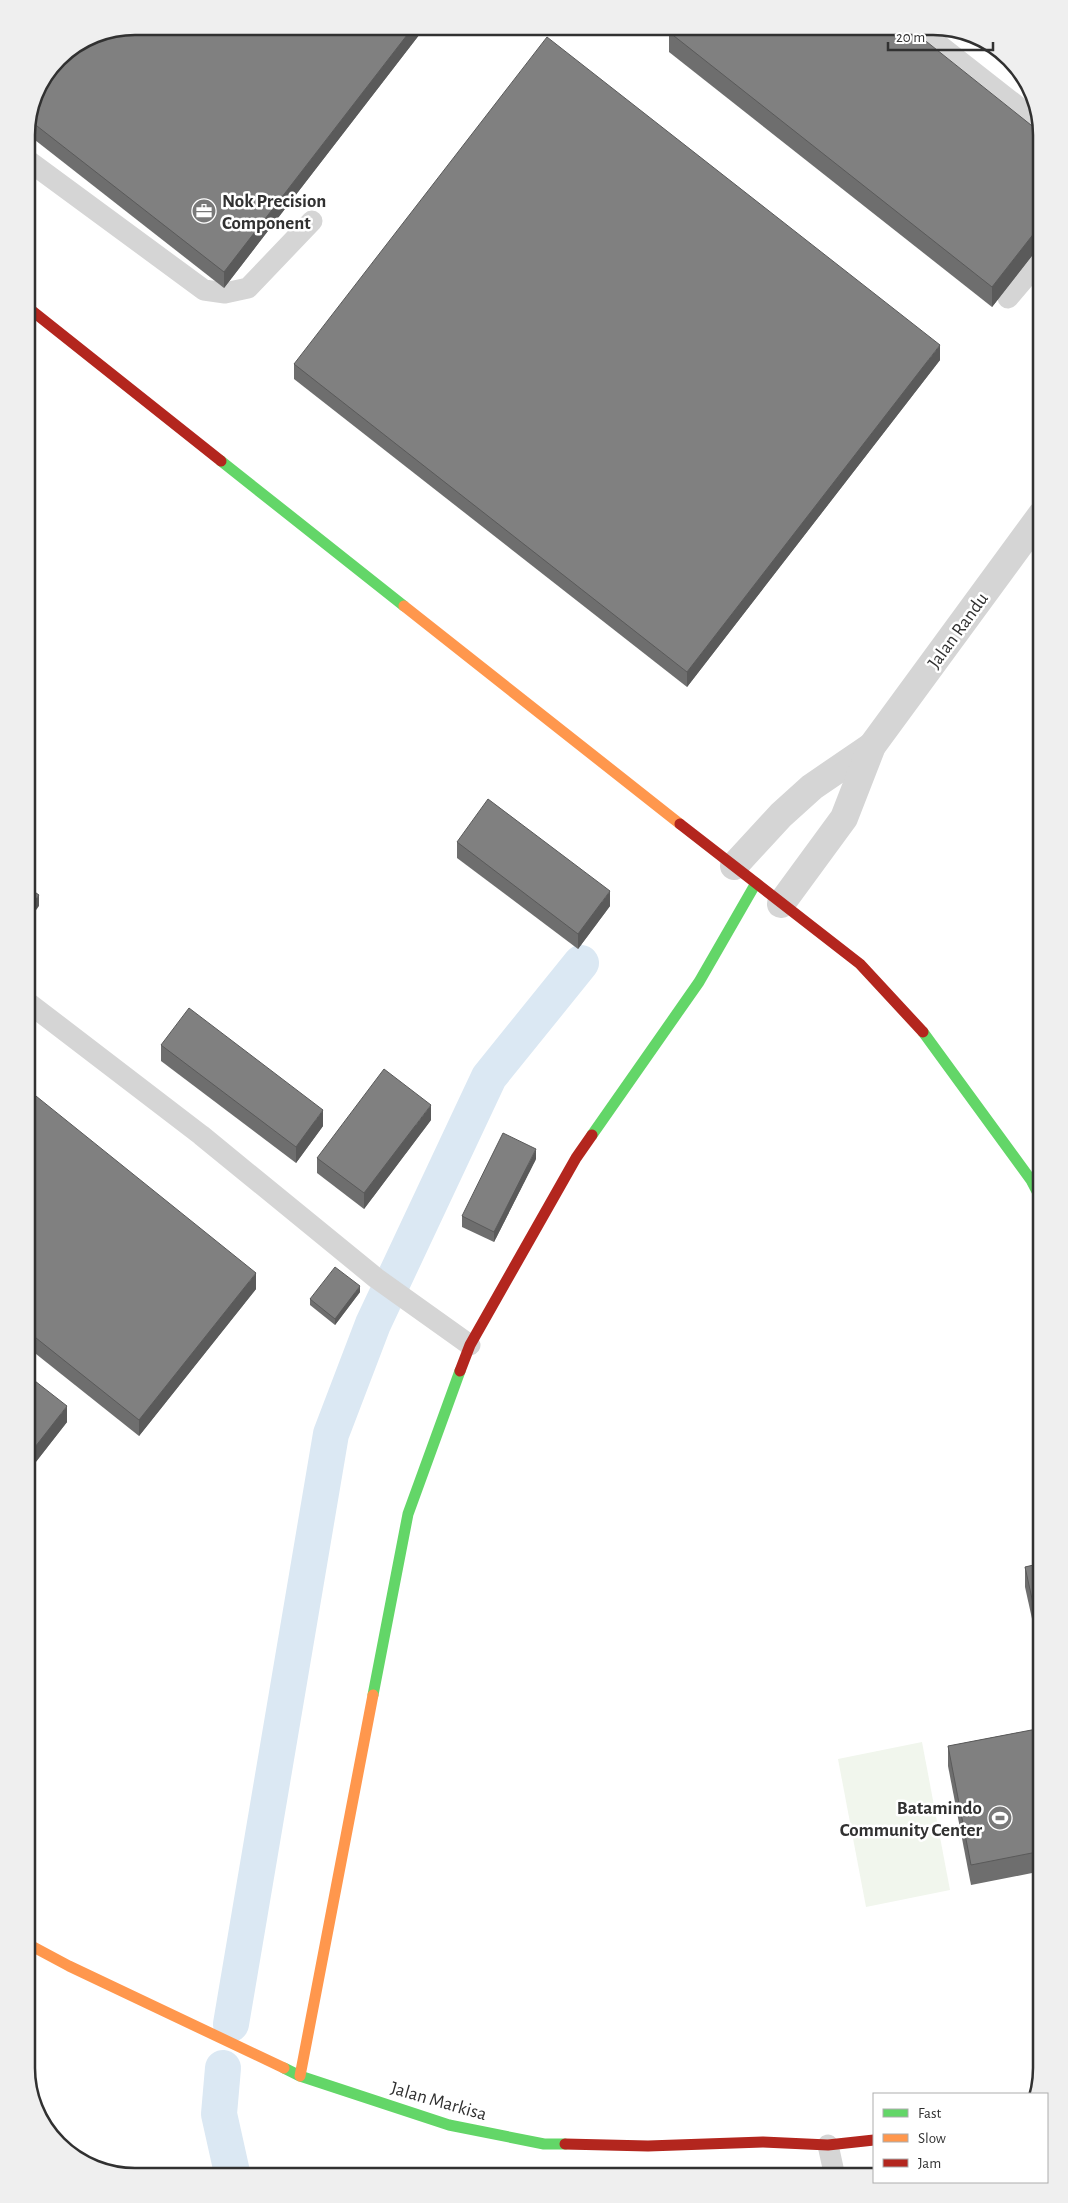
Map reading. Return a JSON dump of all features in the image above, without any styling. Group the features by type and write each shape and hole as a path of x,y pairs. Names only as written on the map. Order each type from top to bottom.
{"street":[{"path":"35,313 781,904 860,964 926,1035 1033,1184"},
{"name":"Jalan Randu","path":"781,904 844,818 872,746 1033,526"},
{"name":"Jalan Randu","path":"734,866 781,815 812,787 872,746"},
{"path":"300,2076 408,1514 470,1346 576,1158 699,982 756,883"},
{"name":"Jalan Markisa","path":"35,1948 300,2076 449,2124 544,2144 648,2146 763,2142 828,2145 873,2140"}],"lane":[{"path":"927,35 1031,117"},
{"path":"35,166 204,290 225,293 248,288 312,221"},
{"path":"1008,298 1033,269"},
{"path":"35,1008 201,1135 376,1278 470,1346"},
{"path":"828,2145 833,2168"}],"shaded area":[{"path":"922,1742 950,1890 866,1907 838,1759"}],"building":[{"name":"Nok Precision Component","path":"128,35 407,35 224,272 36,125 38,109 45,91 56,74 64,64 85,48 109,38"},
{"path":"673,35 918,35 1032,126 1033,235 992,287"},
{"path":"547,37 940,345 687,672 294,364"},
{"path":"488,799 610,891 578,934 457,842"},
{"path":"35,892 39,895 35,901"},
{"path":"189,1008 323,1110 296,1147 161,1045"},
{"path":"384,1069 431,1105 364,1193 317,1158"},
{"path":"35,1095 256,1273 139,1420 35,1337"},
{"path":"503,1133 536,1149 494,1232 462,1216"},
{"path":"335,1267 360,1286 335,1319 310,1299"},
{"path":"35,1381 67,1406 35,1447"},
{"path":"1033,1565 1033,1603 1025,1567"},
{"name":"Batamindo Community Center","path":"1033,1730 1033,1853 971,1865 948,1746"}],"waterway":[{"path":"231,2024 331,1434 373,1324 489,1077 581,963"},
{"path":"223,2068 219,2114 231,2168"}],"traffic: fast":[{"path":"221,461 404,606"},
{"path":"592,1135 699,982 756,883"},
{"path":"923,1032 1033,1184"},
{"path":"373,1695 408,1514 460,1371"},
{"path":"284,2068 300,2076 449,2125 544,2144 565,2144"}],"traffic: slow":[{"path":"404,606 680,824"},
{"path":"300,2076 373,1695"},
{"path":"35,1948 69,1966 284,2068"}],"traffic: jam":[{"path":"35,313 221,461"},
{"path":"680,824 860,964 923,1032"},
{"path":"460,1371 470,1345 576,1158 592,1135"},
{"path":"565,2144 648,2146 763,2142 828,2145 873,2140"}],"place":[{"name":"Nok Precision Component","path":"204,211"},
{"name":"Batamindo Community Center","path":"1000,1818"}]}
